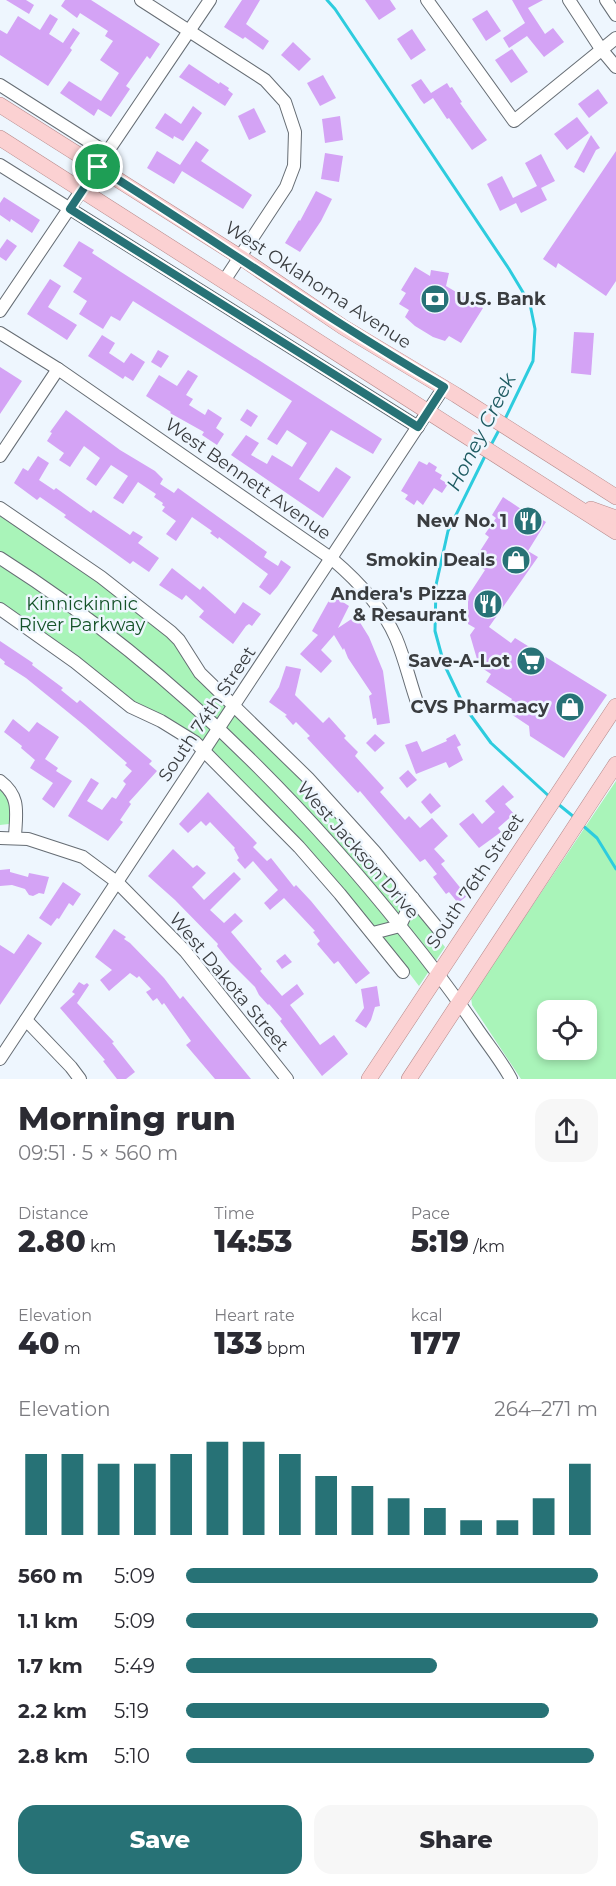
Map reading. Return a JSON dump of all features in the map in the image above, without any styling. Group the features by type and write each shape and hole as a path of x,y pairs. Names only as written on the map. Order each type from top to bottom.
{"main road":[{"name":"West Oklahoma Avenue","path":"0,105 240,257 343,327 444,387 616,497"},
{"path":"0,138 616,532"},
{"path":"568,502 616,518"},
{"name":"South 76th Street","path":"369,1079 616,706"},
{"path":"408,1079 616,764"}],"street":[{"path":"141,0 265,80 285,102 296,132 294,166 285,187 224,281"},
{"path":"0,311 210,0"},
{"path":"427,0 514,121 616,38"},
{"path":"569,0 601,49 616,67"},
{"path":"606,0 616,15"},
{"path":"0,85 107,153"},
{"path":"0,165 418,427"},
{"name":"West Bennett Avenue","path":"0,333 57,369 332,559 364,589 384,615 396,639 417,705"},
{"path":"0,456 57,369"},
{"name":"South 74th Street","path":"0,1059 444,387"},
{"name":"West Jackson Drive","path":"0,508 93,571 152,615 179,640 200,673 235,705 339,811 440,932"},
{"name":"West Jackson Drive","path":"0,558 108,633 219,729 272,779 366,883 438,973 511,1079"},
{"path":"0,609 75,662 121,699 182,733 204,752 299,847 373,933 403,972"},
{"path":"0,781 14,795 15,837"},
{"name":"West Dakota Street","path":"0,838 15,837 48,844 83,857 118,883 185,951 287,1079"},
{"path":"373,933 400,926 413,898"},
{"path":"26,1020 80,1079"}],"green space":[{"name":"Kinnickinnic River Parkway","path":"0,516 101,581 159,627 321,799 445,947 419,986 384,940 214,754 175,722 130,700 0,604"},
{"path":"616,781 616,1079 521,1079 472,1005 471,997"},
{"path":"0,786 9,795 9,824 0,825"}],"building":[{"path":"6,0 26,0 34,5 29,14"},
{"path":"65,0 91,0 160,44 150,59 147,56 126,86 130,89 111,117 98,109 94,116 60,93 69,81 101,101 119,73 100,60 113,41 105,36 108,31 80,13 77,18 61,6"},
{"path":"242,0 260,0 246,24 269,41 263,50 245,37 243,39 224,27"},
{"path":"365,0 390,0 396,9 379,20"},
{"path":"512,0 543,0 528,8 545,34 553,28 564,42 544,57 527,36 509,48 503,38 525,23"},
{"path":"487,10 501,31 486,41 472,19"},
{"path":"50,14 58,19 49,34 63,43 73,28 80,33 70,48 72,50 48,86 0,55 0,30 7,34 18,16 40,30"},
{"path":"412,29 426,50 411,60 397,39"},
{"path":"293,42 311,59 299,71 281,55"},
{"path":"512,49 528,72 511,83 495,60"},
{"path":"189,64 229,88 228,90 233,94 225,106 179,77"},
{"path":"323,75 336,98 320,106 307,83"},
{"path":"421,79 431,93 447,83 450,88 452,87 462,102 460,103 487,140 472,150 433,98 424,104 420,99 411,85"},
{"path":"598,89 608,103 589,118 578,104"},
{"path":"193,106 202,113 183,141 174,136 173,139 155,128 165,113 181,124"},
{"path":"254,108 266,132 249,140 238,116"},
{"path":"340,116 343,140 325,143 322,119"},
{"path":"577,117 589,133 567,150 554,134"},
{"path":"591,135 600,148 596,150 584,173 574,167"},
{"path":"196,141 209,150 201,161 252,195 243,209 182,171 174,184 147,168 157,151 180,165"},
{"path":"616,151 616,281 606,296 558,263 556,268 543,259"},
{"path":"325,153 343,156 339,182 321,179"},
{"path":"541,154 555,181 541,188 547,200 521,213 516,203 500,211 487,184 502,176 513,198 537,186 525,163"},
{"path":"316,191 332,199 321,221 300,252 285,243"},
{"path":"4,197 40,220 32,233 11,219 10,222 0,215 0,203"},
{"path":"7,239 17,246 6,261 0,257 0,249"},
{"path":"79,241 94,250 92,253 121,272 382,439 373,454 331,430 299,479 319,492 336,467 351,477 323,518 231,455 246,435 259,443 251,455 267,464 272,455 292,467 307,443 287,430 277,445 267,439 292,401 133,301 120,321 111,316 103,329 79,314 87,301 73,292 82,278 63,266"},
{"name":"U.S. Bank","path":"415,267 430,276 431,270 449,273 446,286 483,308 461,343 449,336 445,341 433,337 405,317 409,310 399,304 406,293 401,290"},
{"path":"50,279 61,286 48,307 77,325 67,340 27,314"},
{"path":"574,332 594,333 591,375 571,373"},
{"path":"102,335 115,343 109,353 124,363 131,353 145,362 133,381 125,376 123,379 88,356"},
{"path":"158,350 169,356 161,368 151,362"},
{"path":"0,367 22,381 0,414"},
{"path":"188,370 198,376 186,395 193,399 189,405 205,415 208,409 222,418 216,428 224,434 217,445 202,435 204,432 146,396 159,375 177,386"},
{"path":"247,409 258,416 251,427 240,420"},
{"path":"66,410 120,450 155,471 163,479 160,484 174,493 178,488 267,552 264,557 278,566 281,560 291,567 277,587 270,595 259,587 268,574 219,537 218,539 210,533 212,531 192,517 176,541 166,534 176,521 162,511 165,507 154,497 156,494 138,482 123,504 113,498 128,476 111,465 96,486 86,479 100,458 84,446 70,467 59,460 64,453 47,441 52,433 50,432"},
{"path":"38,456 49,463 39,480 54,490 56,488 91,513 93,510 130,535 133,531 143,537 138,543 159,558 149,572 133,561 130,564 64,517 66,515 40,497 37,500 14,483 23,468 28,471"},
{"path":"419,461 427,465 429,462 437,467 435,471 442,475 440,479 448,484 442,493 434,488 423,505 417,500 414,505 405,499 408,495 401,491"},
{"path":"503,497 546,522 528,551 538,557 489,627 511,643 515,638 607,695 564,758 530,736 529,726 505,710 512,699 486,682 491,674 479,666 470,635 475,628 468,624 468,596 485,570 473,562 489,537 485,534 496,518 492,515"},
{"path":"172,568 200,590 203,586 235,614 243,602 261,614 252,626 249,624 246,626 233,644 199,617 204,611 186,595 182,600 159,585"},
{"path":"332,595 349,606 338,628 356,616 369,637 383,671 390,723 377,725 376,718 373,719 369,696 372,694 334,635 321,650 332,661 321,673 300,654 318,635 312,631"},
{"path":"0,641 33,663 32,665 63,688 61,690 77,703 80,700 152,761 149,764 157,771 129,802 131,804 120,820 123,822 108,841 68,816 91,778 99,783 87,801 102,810 112,797 116,799 126,784 123,781 132,771 125,765 127,763 85,726 26,678 4,664 5,662 0,658"},
{"path":"286,666 301,669 295,695 323,723 329,717 346,736 344,738 358,752 355,756 384,788 380,792 405,820 409,816 420,828 432,818 448,836 434,849 445,861 441,864 467,896 458,903 449,892 446,894 433,877 437,874 425,859 420,862 360,791 358,793 307,738 310,736 296,722 293,725 285,716 287,715 269,702 279,687"},
{"path":"13,719 29,732 37,722 59,737 45,759 58,768 56,771 72,781 54,808 42,799 53,783 30,768 35,760 4,732"},
{"path":"375,734 385,743 375,752 366,743"},
{"path":"455,734 461,745 457,747 463,760 449,768 446,762 416,774 405,745 417,741 422,752 447,741 446,739"},
{"path":"408,770 417,780 407,788 399,778"},
{"path":"503,785 514,797 505,804 514,814 498,828 501,832 479,848 459,824 473,813 482,824 495,812 485,801"},
{"path":"208,792 257,843 253,847 267,861 271,858 294,887 296,885 311,901 370,973 356,984 338,961 334,964 317,944 320,941 313,932 315,931 284,898 270,910 264,903 278,890 253,861 245,869 237,860 239,858 235,848 210,822 206,826 201,821 188,833 179,824"},
{"path":"430,793 441,806 431,814 421,802"},
{"path":"173,849 193,868 197,865 206,873 192,887 204,900 234,872 241,879 210,910 224,923 235,913 243,921 231,932 262,969 260,971 282,996 297,984 304,994 290,1005 320,1045 334,1035 348,1054 322,1076 280,1021 282,1019 230,962 217,946 218,944 148,876"},
{"path":"10,869 10,872 28,877 29,873 49,877 44,894 39,893 33,896 29,895 25,889 12,885 0,886 0,870"},
{"path":"63,882 81,894 73,906 69,903 59,919 57,918 51,926 39,918"},
{"path":"114,929 126,937 124,939 164,978 180,999 183,996 251,1079 215,1079 186,1045 191,1041 164,1003 162,1005 157,998 153,1001 146,992 151,989 139,976 137,978 130,973 109,991 100,980 112,970 95,957"},
{"path":"28,934 42,943 0,1005 0,945 14,954"},
{"path":"285,954 292,962 282,969 276,961"},
{"path":"79,982 89,985 77,1003 114,1042 112,1043 135,1072 126,1079 117,1079 103,1061 105,1060 60,1008 75,994 72,992"},
{"path":"377,986 380,1006 375,1007 366,1028 355,1021 364,1008 361,989"}],"waterway":[{"name":"Honey Creek","path":"327,0 509,269 530,304 535,329 533,361 505,419"},
{"name":"Honey Creek","path":"491,445 499,430"},
{"name":"Honey Creek","path":"486,454 448,531 436,585 435,631 444,664 464,706 491,743 551,798"},
{"name":"Honey Creek","path":"558,804 574,817"},
{"name":"Honey Creek","path":"581,824 597,838 616,869"}],"place":[{"name":"U.S. Bank","path":"435,299"},
{"name":"New No. 1","path":"528,521"},
{"name":"Smokin Deals","path":"516,560"},
{"name":"Andera's Pizza & Resaurant","path":"488,604"},
{"name":"Save-A-Lot","path":"531,661"},
{"name":"CVS Pharmacy","path":"570,707"}],"route":[{"path":"98,167 240,257 343,327 444,387 418,427 70,209 98,167"}]}
